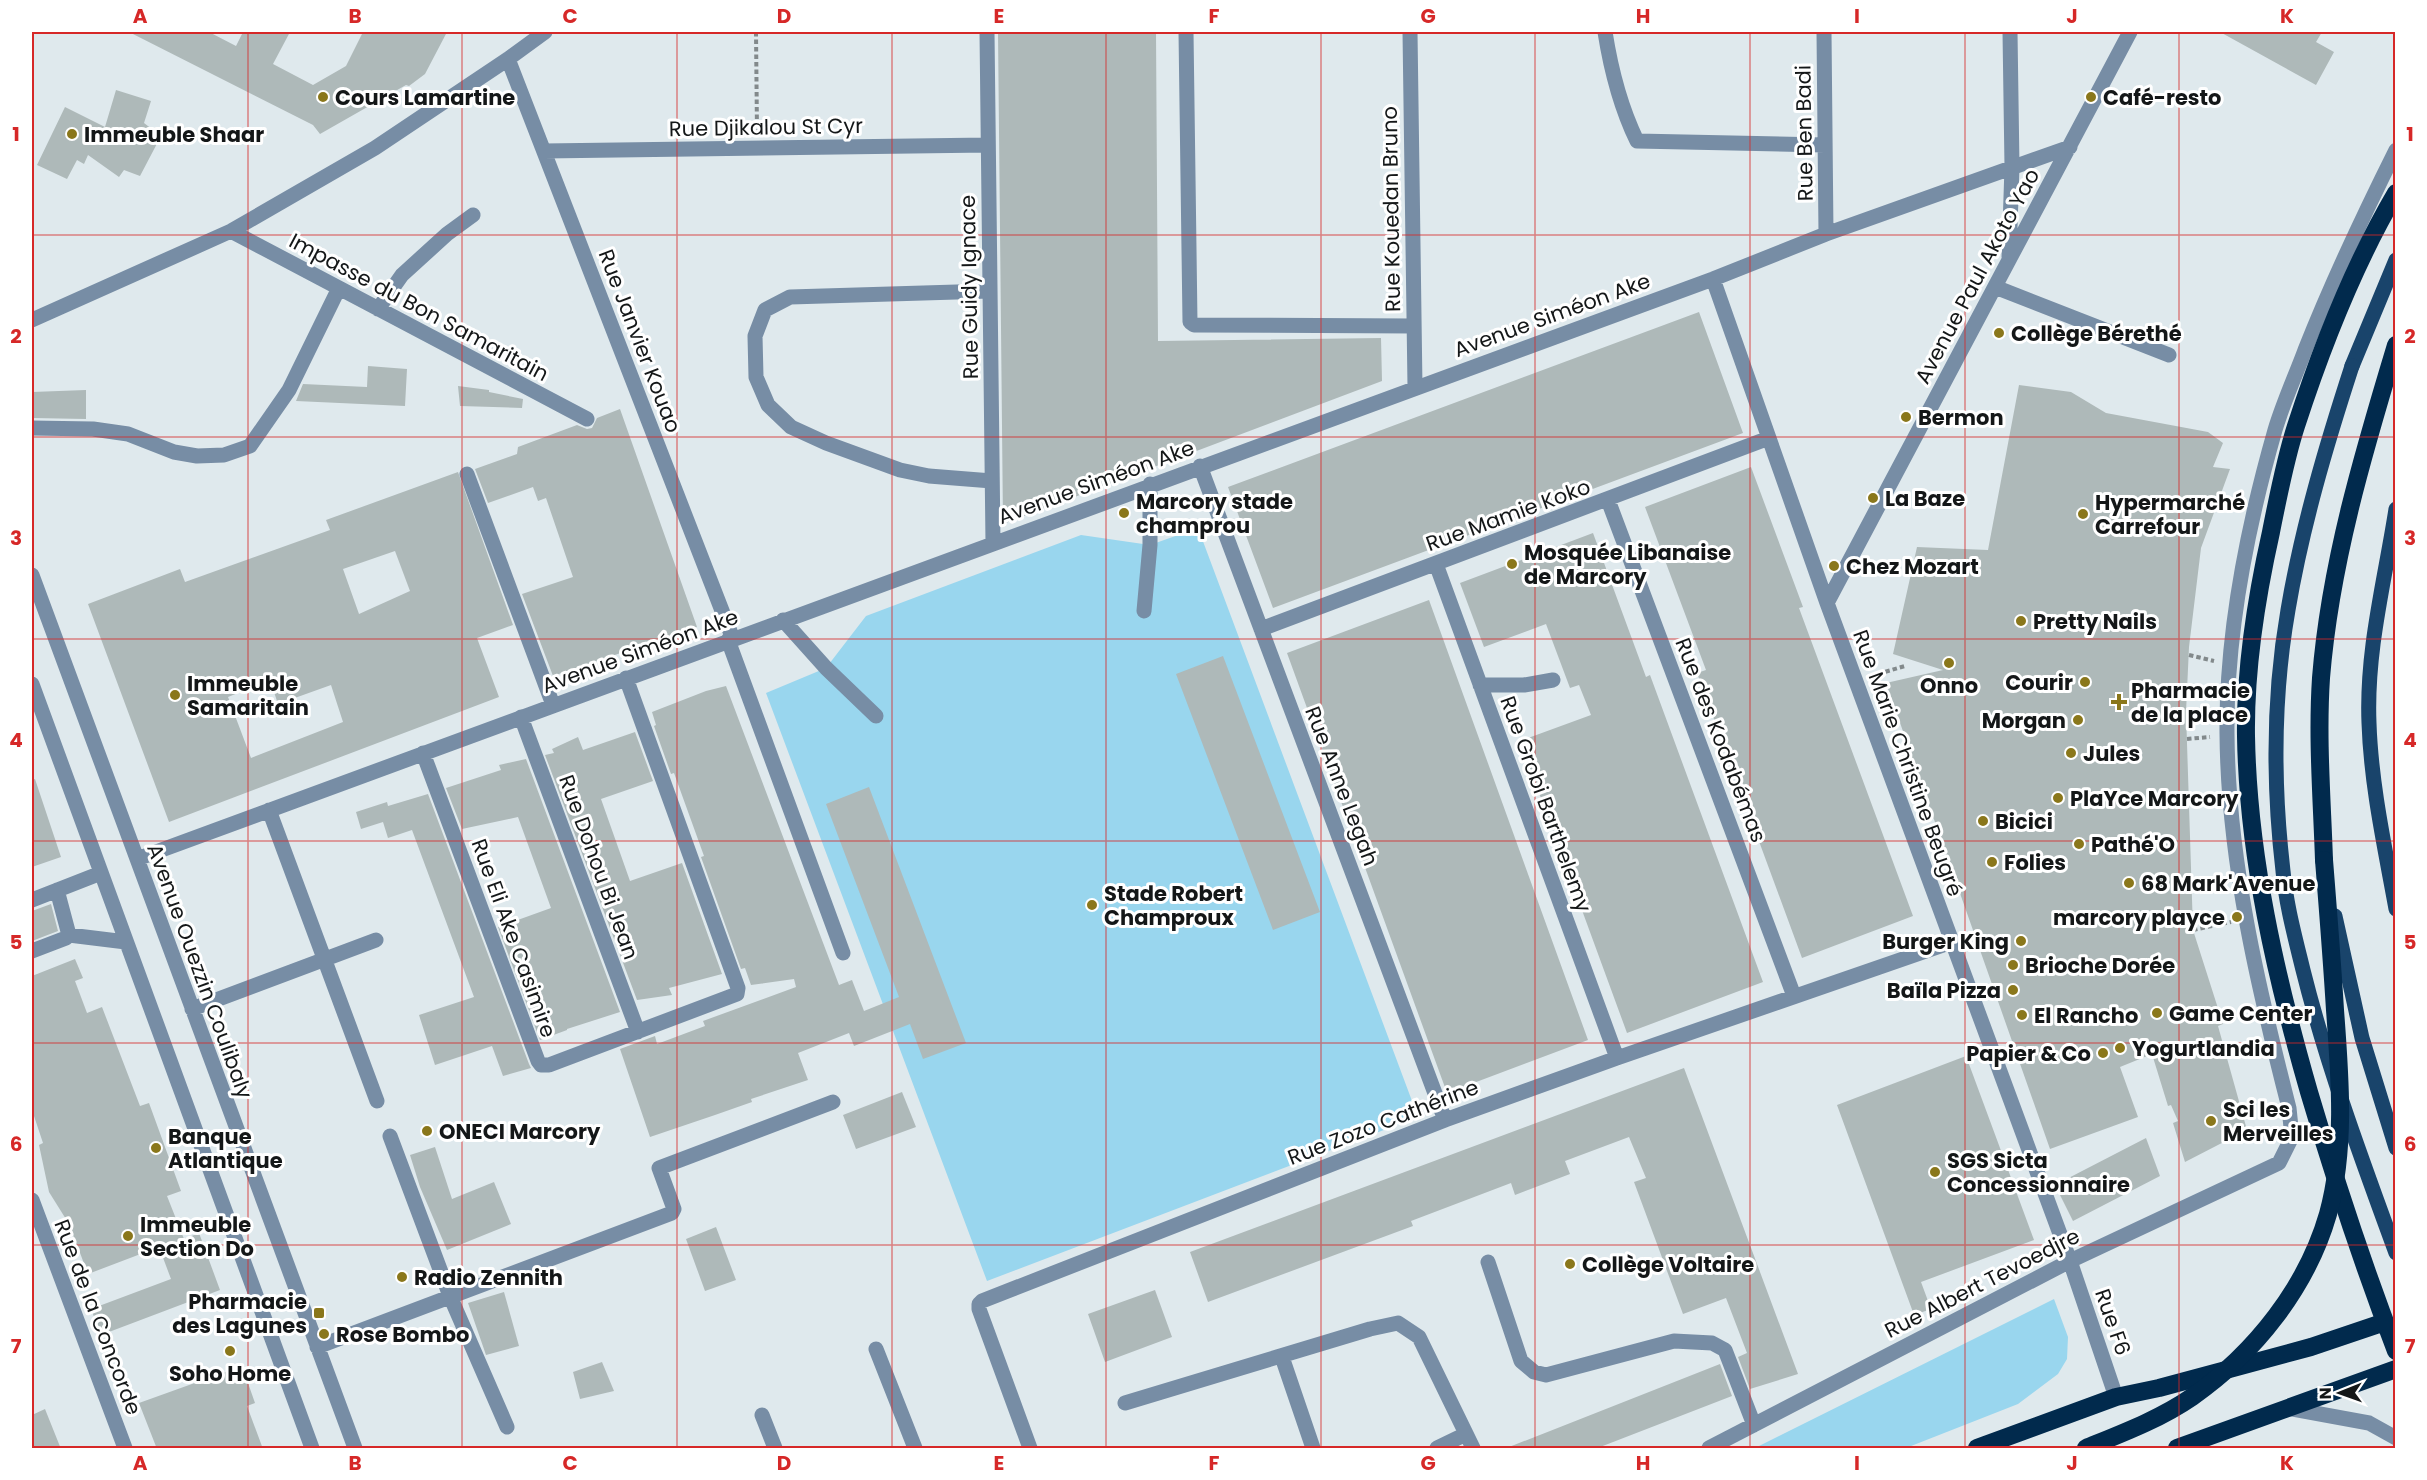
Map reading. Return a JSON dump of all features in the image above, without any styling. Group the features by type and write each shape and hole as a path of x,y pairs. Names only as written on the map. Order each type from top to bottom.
{"highway":[{"path":"2396,193 2373,232 2333,323 2295,428 2258,592 2249,666 2246,736 2253,836 2265,915 2283,1003 2341,1200 2390,1320 2396,1351"},
{"path":"2086,1449 2146,1424 2183,1402 2238,1360 2281,1311 2312,1255 2328,1213 2336,1165 2340,1117 2338,1049 2319,766 2321,678 2330,609 2362,458 2396,345"},
{"path":"1977,1449 2116,1397 2159,1388 2311,1347 2390,1320"},
{"path":"2177,1449 2396,1369"}],"main road":[{"path":"2396,260 2352,366 2322,464 2288,611 2280,679 2276,746 2283,871 2293,928 2314,1015 2396,1253"},
{"path":"2396,509 2372,654 2369,722 2378,809 2396,909"},
{"path":"2324,860 2362,1038 2396,1148"}],"street":[{"name":"Rue Guidy Ignace","path":"987,32 993,543"},
{"path":"1186,32 1190,322 1194,326 1413,326"},
{"name":"Rue Kouedan Bruno","path":"1410,32 1415,387"},
{"path":"1605,32 1611,68 1626,119 1637,141 1825,145"},
{"name":"Rue Ben Badi","path":"1824,32 1826,234"},
{"path":"2008,263 2012,168 2010,32"},
{"name":"Avenue Paul Akoto Yao","path":"1827,603 2130,32"},
{"path":"32,320 231,231 375,148 508,59 536,34"},
{"name":"Rue Janvier Kouao","path":"508,59 731,640 843,953"},
{"name":"Rue Djikalou St Cyr","path":"544,151 988,145"},
{"name":"Avenue Siméon Ake","path":"137,859 1150,484 1713,279 1826,234 2070,147"},
{"path":"2247,918 2235,841 2227,735 2229,662 2239,586 2276,428 2326,298 2396,150"},
{"path":"378,309 402,274 447,234 473,215"},
{"name":"Impasse du Bon Samaritain","path":"231,231 587,419"},
{"path":"2347,253 2373,232"},
{"name":"Rue Marie Christine Beugré","path":"1713,279 1827,603 2070,1261"},
{"path":"1995,287 2169,355"},
{"path":"32,428 93,429 128,434 174,452 197,456 224,455 250,446 289,390 339,288"},
{"path":"990,291 790,297 765,310 755,336 756,377 768,405 791,427 826,443 900,470 929,476 992,481"},
{"name":"Rue Mamie Koko","path":"1261,629 1769,438"},
{"name":"Rue Anne Legah","path":"1200,466 1445,1120"},
{"path":"466,474 553,705"},
{"path":"1144,610 1150,545 1150,484"},
{"name":"Rue des Kodabémas","path":"1608,500 1794,996"},
{"name":"Rue Grobi Barthelemy","path":"1436,564 1617,1058"},
{"name":"Avenue Ouezzin Coulibaly","path":"32,575 355,1449"},
{"path":"783,620 826,668 876,716"},
{"name":"Rue Eli Ake Casimire","path":"423,753 538,1061 542,1065 549,1065 736,994 738,988 626,678"},
{"path":"1480,685 1524,685 1553,680"},
{"path":"32,684 312,1449"},
{"name":"Rue Dohou Bi Jean","path":"521,717 638,1032"},
{"path":"269,810 377,1101"},
{"path":"32,900 100,873"},
{"path":"57,890 69,935"},
{"name":"Rue Albert Tevoedjre","path":"1709,1449 2070,1261 2279,1163 2292,1137 2289,1108 2247,918"},
{"path":"32,951 69,935 126,942"},
{"path":"192,1010 376,940"},
{"name":"Rue Zozo Cathérine","path":"1030,1449 979,1309 982,1301 1445,1120 1952,942"},
{"path":"317,1347 672,1213 674,1209 659,1168 833,1102"},
{"path":"390,1136 450,1296 507,1427"},
{"name":"Rue de la Concorde","path":"32,1200 125,1449"},
{"name":"Rue F6","path":"2070,1261 2116,1397"},
{"path":"1488,1262 1521,1361 1534,1372 1546,1375 1674,1341 1712,1342 1725,1350 1754,1425"},
{"path":"1125,1403 1370,1329 1398,1323 1419,1337 1470,1441 1437,1449"},
{"path":"876,1349 915,1449"},
{"path":"1282,1357 1313,1449"},
{"path":"2287,1408 2369,1423 2396,1438"},
{"path":"762,1415 775,1449"}],"path":[{"path":"756,32 758,148"},
{"path":"2189,655 2207,660 2229,662"},
{"path":"1856,681 1905,666"},
{"path":"2193,930 2247,918"}],"shaded area":[{"name":"Stade Robert Champroux","path":"1198,528 1418,1117 987,1281 766,693 826,668 866,616 1081,535 1150,545"},
{"path":"2054,1299 2068,1337 2067,1359 2058,1374 2018,1404 1906,1448 1755,1448"}],"building":[{"name":"Cours Lamartine","path":"129,32 209,32 236,46 243,32 290,32 273,64 313,85 346,66 363,32 447,32 425,74 409,86 406,85 320,134 313,125"},
{"path":"998,32 1156,32 1158,341 1381,338 1382,381 1003,524"},
{"path":"2220,32 2322,32 2316,42 2334,52 2316,85"},
{"path":"116,90 151,101 144,123 161,136 140,176 124,170 119,177 88,155 84,164 77,160 67,179 37,165 65,107 105,127"},
{"path":"1699,312 1743,433 1273,608 1228,487"},
{"path":"368,366 407,369 405,406 296,401 303,384 367,387"},
{"name":"PlaYce Marcory","path":"2019,385 2071,392 2106,413 2208,432 2223,443 2213,467 2230,469 2201,548 2189,647 2186,712 2193,930 2223,1024 2218,1026 2247,1130 2185,1162 2173,1123 2178,1121 2171,1105 2168,1106 2152,1054 2120,1067 2138,1117 2050,1149 1886,683 1943,670 1893,654 1917,547 1988,550"},
{"path":"458,386 489,390 489,392 523,399 522,408 460,406"},
{"path":"86,390 86,419 32,418 32,392"},
{"path":"620,409 697,627 553,676 522,594 573,577 546,498 538,501 533,487 488,503 475,469 517,454 518,447 577,425 587,429 592,428 597,418"},
{"path":"1751,467 1803,607 1799,608 1913,916 1802,958 1697,673 1706,670 1645,507"},
{"path":"458,472 513,625 477,638 499,697 169,822 88,604 180,569 185,582 330,530 326,520","holes":["395,551 410,591 359,614 343,569","270,680 278,704 331,685 343,722 251,758 228,697"]},
{"path":"1593,533 1646,677 1650,675 1763,982 1627,1033 1520,741 1591,715 1579,685 1570,688 1546,624 1484,647 1460,583"},
{"path":"1429,600 1588,1040 1447,1093 1287,653"},
{"path":"1223,656 1320,912 1273,930 1176,674"},
{"path":"726,686 839,985 852,980 864,1011 899,997 826,804 869,787 966,1043 923,1059 910,1024 854,1046 849,1033 798,1053 808,1080 650,1137 620,1049 655,1036 657,1044 705,1026 703,1021 796,987 794,979 751,985 745,968 741,969 701,857 704,856 654,726 656,725 652,712 706,691"},
{"path":"635,732 653,781 601,799 630,881 682,863 722,974 669,988 672,995 637,1000 545,755 554,753 552,749 578,737 583,750"},
{"path":"526,759 620,1012 540,1040 498,927 551,908 518,817 462,829 446,788 501,770 499,765"},
{"path":"35,779 61,857 32,867 32,780"},
{"path":"428,794 531,1068 503,1076 492,1046 435,1065 419,1015 474,997 412,830 388,838 383,822 361,829 356,812 387,802 388,806"},
{"path":"51,904 58,931 32,941 32,911"},
{"path":"75,959 83,978 75,981 87,1013 102,1007 140,1106 149,1103 181,1191 167,1196 184,1239 199,1233 220,1290 101,1335 91,1309 171,1279 159,1247 88,1274 69,1224 49,1192 39,1145 43,1143 32,1110 32,976"},
{"name":"SGS Sicta Concessionnaire","path":"1966,1056 2034,1240 1921,1282 1931,1309 1914,1315 1837,1105"},
{"path":"1684,1068 1798,1374 1750,1389 1738,1357 1747,1353 1726,1298 1683,1314 1634,1182 1646,1178 1629,1137 1565,1161 1570,1174 1515,1195 1511,1183 1411,1221 1413,1226 1208,1302 1190,1252"},
{"path":"902,1092 916,1127 856,1149 843,1115"},
{"path":"2146,1138 2160,1176 2073,1221 2055,1185"},
{"path":"435,1147 452,1199 494,1182 511,1224 447,1250 420,1187 410,1155"},
{"path":"716,1227 736,1280 705,1291 686,1239"},
{"path":"1155,1290 1172,1337 1105,1362 1088,1314"},
{"path":"504,1292 519,1346 486,1355 468,1303"},
{"path":"602,1362 614,1391 580,1399 573,1372"},
{"path":"1720,1364 1732,1396 1595,1449 1504,1449"},
{"path":"242,1366 255,1403 247,1406 263,1449 157,1449 139,1403"},
{"path":"45,1409 61,1449 32,1449 32,1415"}],"place":[{"name":"Cours Lamartine","path":"323,97"},
{"name":"Café-resto","path":"2091,97"},
{"name":"Immeuble Shaar","path":"72,134"},
{"name":"Collège Bérethé","path":"1999,333"},
{"name":"Bermon","path":"1906,417"},
{"name":"La Baze","path":"1873,498"},
{"name":"Marcory stade champrou","path":"1124,513"},
{"name":"Hypermarché Carrefour","path":"2083,514"},
{"name":"Mosquée Libanaise de Marcory","path":"1512,564"},
{"name":"Chez Mozart","path":"1834,566"},
{"name":"Pretty Nails","path":"2021,621"},
{"name":"Onno","path":"1949,663"},
{"name":"Courir","path":"2085,682"},
{"name":"Immeuble Samaritain","path":"175,695"},
{"name":"Pharmacie de la place","path":"2119,702"},
{"name":"Morgan","path":"2078,720"},
{"name":"Jules","path":"2071,753"},
{"name":"PlaYce Marcory","path":"2058,798"},
{"name":"Bicici","path":"1983,821"},
{"name":"Pathé'O","path":"2079,844"},
{"name":"Folies","path":"1992,862"},
{"name":"68 Mark'Avenue","path":"2129,883"},
{"name":"Stade Robert Champroux","path":"1092,905"},
{"name":"marcory playce","path":"2237,917"},
{"name":"Burger King","path":"2021,941"},
{"name":"Brioche Dorée","path":"2013,965"},
{"name":"Baïla Pizza","path":"2013,990"},
{"name":"Game Center","path":"2157,1013"},
{"name":"El Rancho","path":"2022,1015"},
{"name":"Yogurtlandia","path":"2120,1048"},
{"name":"Papier & Co","path":"2103,1053"},
{"name":"Sci les Merveilles","path":"2211,1121"},
{"name":"ONECI Marcory","path":"427,1131"},
{"name":"Banque Atlantique","path":"156,1148"},
{"name":"SGS Sicta Concessionnaire","path":"1935,1172"},
{"name":"Immeuble Section Do","path":"128,1236"},
{"name":"Collège Voltaire","path":"1570,1264"},
{"name":"Radio Zennith","path":"402,1277"},
{"name":"Pharmacie des Lagunes","path":"319,1313"},
{"name":"Rose Bombo","path":"324,1334"},
{"name":"Soho Home","path":"230,1351"}]}
